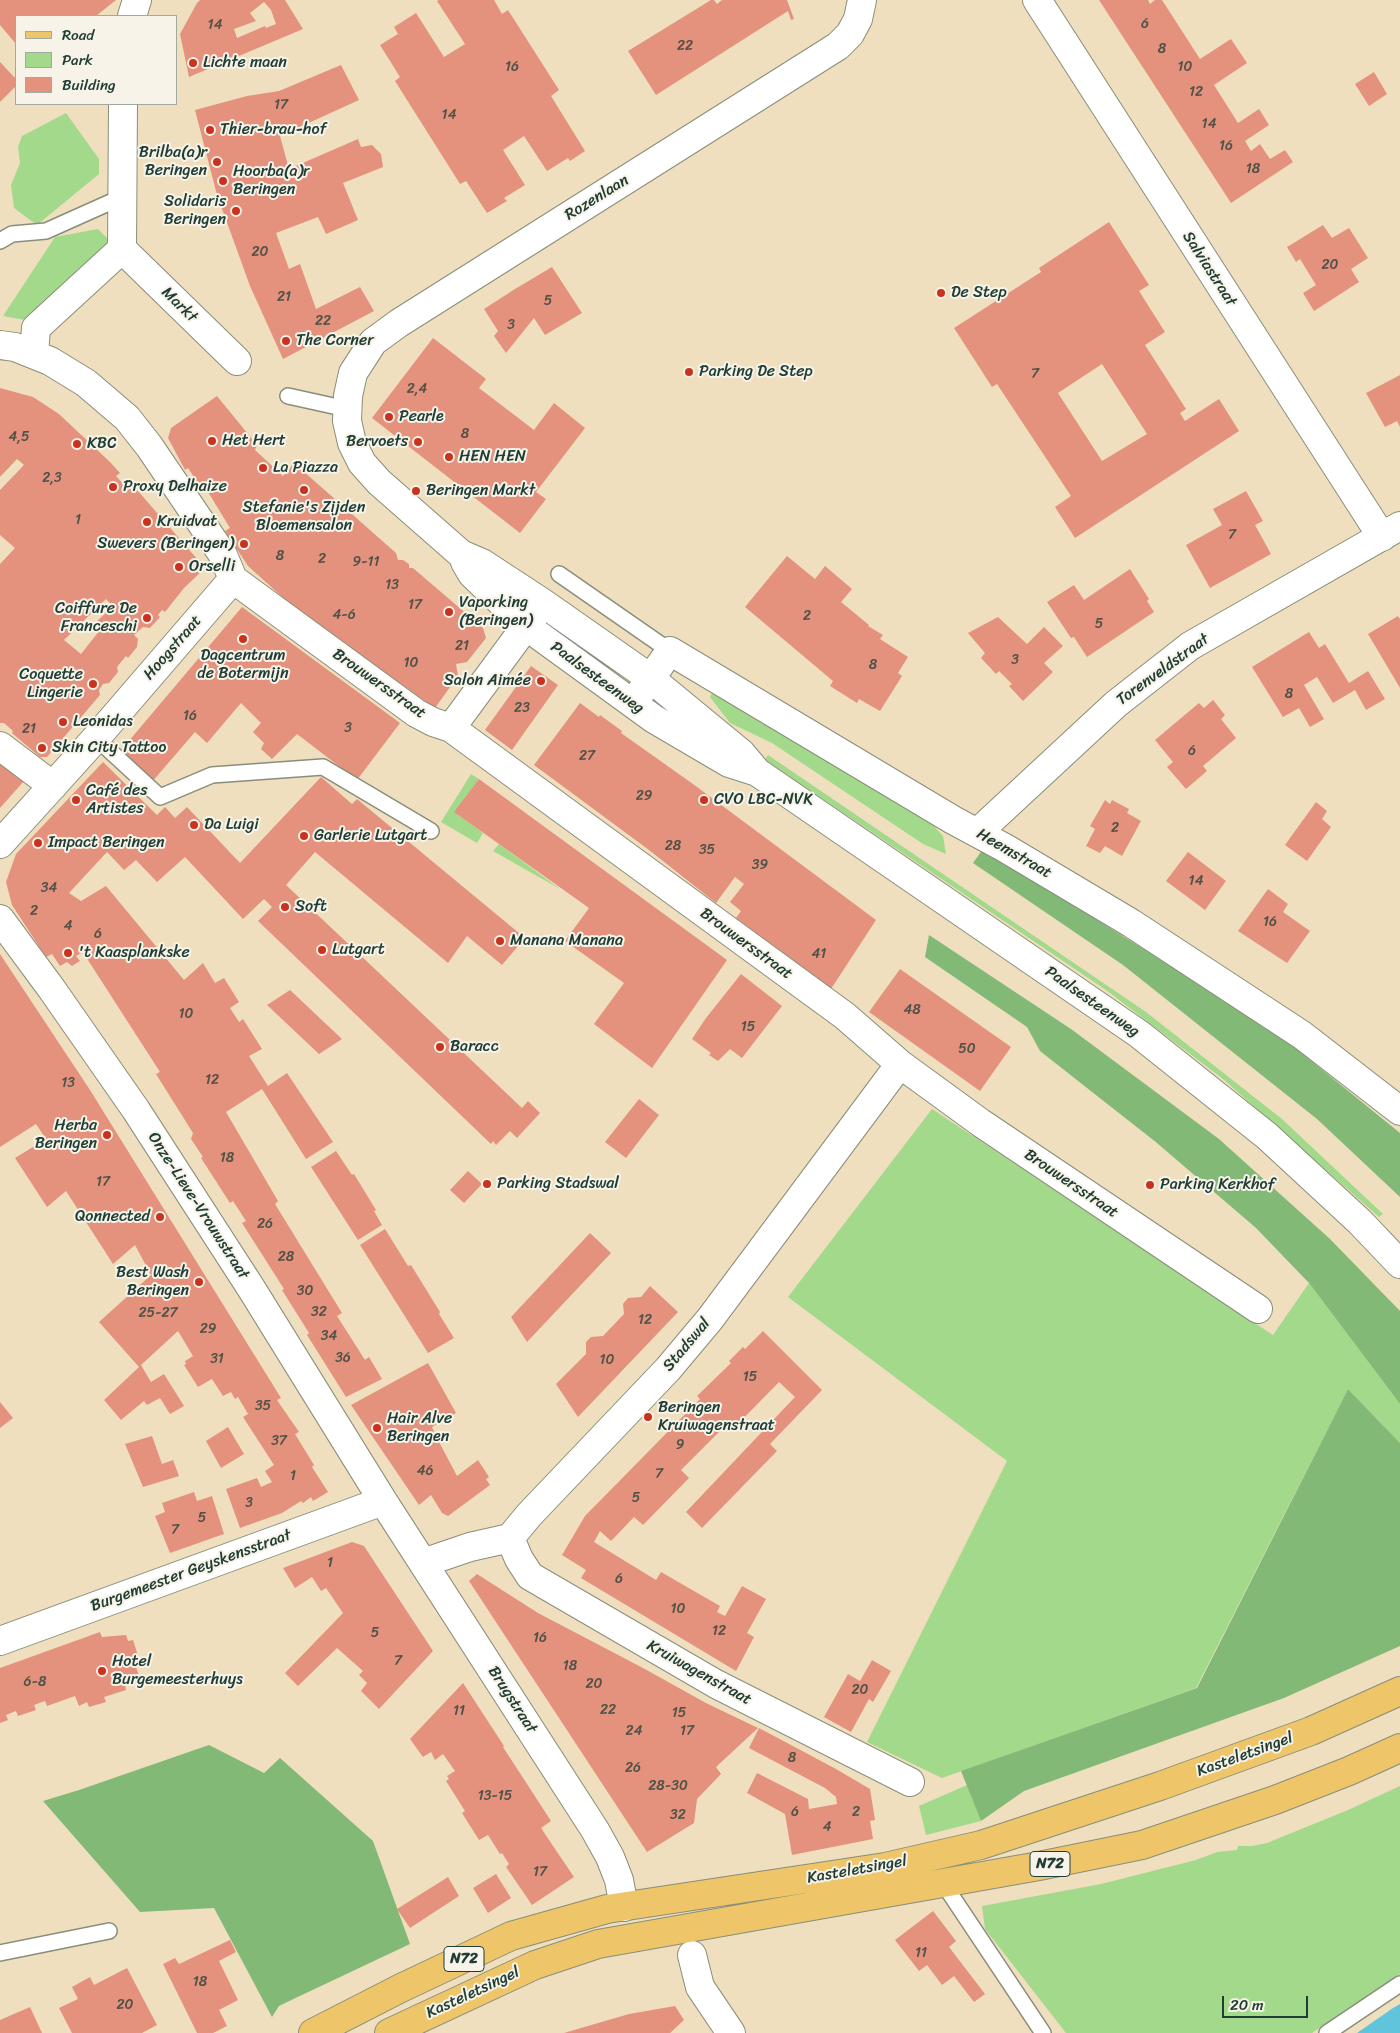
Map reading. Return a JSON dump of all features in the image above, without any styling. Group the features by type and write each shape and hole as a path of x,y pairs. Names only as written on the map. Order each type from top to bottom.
{"main road":[{"name":"Kasteletsingel","path":"313,2033 401,1988 512,1936 580,1916 624,1907 886,1867 981,1845 1160,1786 1303,1734 1400,1691"},
{"name":"Kasteletsingel","path":"389,2033 535,1965 598,1944 1039,1866 1142,1845 1275,1800 1349,1771 1400,1748"}],"street":[{"path":"132,15 137,0"},
{"name":"Rozenlaan","path":"347,409 353,372 373,342 399,323 838,46 850,34 858,19 862,0"},
{"name":"Salviastraat","path":"1037,0 1391,532"},
{"path":"34,354 36,328 122,249 123,105"},
{"name":"Markt","path":"122,249 237,361"},
{"path":"0,345 14,347 50,361 86,383 127,418 142,436 224,555 233,579"},
{"name":"Paalsesteenweg","path":"347,409 347,421 352,444 365,467 379,482 461,554 482,563 543,603 650,678 742,753 757,772"},
{"name":"Torenveldstraat","path":"977,833 1116,704 1190,646 1391,532"},
{"name":"Paalsesteenweg","path":"461,554 472,574 526,626 654,718 729,763 757,772 1138,1034 1267,1136 1360,1222 1400,1264"},
{"name":"Brouwersstraat","path":"233,579 416,712 433,722 451,728 845,1016 900,1064 1073,1186 1258,1309"},
{"name":"Hoogstraat","path":"0,844 96,738 233,579"},
{"path":"451,728 543,603"},
{"path":"633,703 670,651"},
{"name":"Heemstraat","path":"670,651 1131,923 1302,1035 1400,1111"},
{"path":"0,746 53,786"},
{"name":"Onze-Lieve-Vrouwstraat","path":"0,919 51,988 136,1110 251,1288 383,1501"},
{"name":"Stadswal","path":"510,1538 529,1515 668,1369 710,1319 900,1064"},
{"name":"Brugstraat","path":"383,1501 595,1830 610,1857 619,1880 624,1907"},
{"name":"Burgemeester Geyskensstraat","path":"0,1641 383,1501"},
{"path":"423,1563 470,1547 510,1538"},
{"name":"Kruiwagenstraat","path":"510,1538 530,1576 716,1684 910,1782"},
{"path":"692,1955 700,1987 731,2033"}],"lane":[{"path":"0,241 12,234 46,231 122,197"},
{"path":"288,396 347,409"},
{"path":"559,574 670,651"},
{"path":"96,738 160,797 212,775 323,767 431,830"},
{"path":"943,1883 1043,2033"},
{"path":"0,1953 110,1931"},
{"path":"1327,2033 1400,1984"}],"green space":[{"path":"66,113 99,159 99,174 37,225 14,208 11,185 20,163 18,147 22,136"},
{"path":"98,229 111,242 25,320 3,316 55,237"},
{"path":"712,693 723,696 931,823 943,836 946,854 923,844 772,743 730,723 710,697"},
{"path":"768,755 1146,1012 1282,1119 1383,1214 1379,1217 1223,1079 1106,990 765,760"},
{"path":"471,774 479,779 455,812 483,833 477,843 441,822"},
{"path":"499,844 560,889 493,851"},
{"path":"983,849 1272,1029 1400,1133 1400,1197 1317,1119 1123,965 973,863"},
{"path":"929,935 1071,1029 1219,1139 1330,1239 1400,1311 1400,1404 1309,1283 1256,1228 1157,1143 1040,1051 1027,1027 925,957"},
{"path":"932,1109 1273,1335 1309,1283 1400,1404 1400,1443 1348,1389 1196,1688 942,1778 867,1742 1007,1461 788,1297"},
{"path":"1348,1389 1400,1443 1400,1646 1284,1698 1024,1791 981,1821 961,1771 1197,1688"},
{"path":"209,1745 264,1773 280,1758 373,1841 410,1944 279,2006 272,2017 214,1908 140,1912 43,1801"},
{"path":"967,1785 981,1821 926,1835 919,1806"},
{"path":"1400,1786 1400,1974 1312,2033 1066,2033 985,1929 982,1906 1101,1884 1196,1860 1217,1852 1237,1850 1238,1846 1267,1843 1348,1810"}],"water":[{"path":"1400,2004 1400,2033 1357,2033 1393,2008"}],"building":[{"path":"0,0 116,0 97,15 15,15 15,43 0,25"},
{"path":"200,0 285,0 303,29 189,77 180,34","holes":["264,2 271,10 276,24 266,28 265,26 237,38 234,29 256,21 250,13"]},
{"path":"494,0 502,14 508,10 559,90 551,96 585,151 570,161 568,158 547,171 524,136 503,150 525,185 504,198 507,201 487,213 466,181 460,184 395,81 400,77 380,45 398,34 394,27 416,13 444,57 465,44 437,1"},
{"path":"711,0 714,0 717,4 722,0 787,0 794,19 791,20 788,11 656,95 628,51"},
{"path":"1099,0 1148,0 1150,4 1155,0 1162,0 1200,59 1231,39 1247,63 1214,85 1238,123 1259,109 1269,125 1245,141 1251,151 1260,144 1270,159 1285,150 1293,162 1231,203"},
{"path":"0,62 15,78 15,87 0,102"},
{"path":"341,65 359,100 280,136 289,169 358,139 361,147 372,145 381,154 383,167 343,183 358,220 326,234 318,217 276,233 289,269 300,264 316,309 360,287 374,311 283,359 250,286 217,195 195,110 247,96 279,91"},
{"path":"1374,72 1387,94 1369,106 1355,84"},
{"path":"1109,222 1149,285 1139,291 1165,332 1145,345 1186,409 1180,413 1185,421 1219,399 1239,431 1075,538 1055,507 1071,496 997,384 992,387 954,328 1041,272 1039,268","holes":["1102,364 1147,434 1102,461 1058,393"]},
{"path":"1323,225 1332,238 1349,228 1368,258 1351,269 1359,282 1314,311 1303,293 1316,285 1300,259 1296,262 1287,247"},
{"path":"552,267 582,313 545,335 534,318 506,353 494,336 498,331 484,309"},
{"path":"433,338 486,379 479,388 534,430 554,403 585,428 536,492 546,499 520,533 372,418"},
{"path":"1400,375 1400,427 1397,421 1385,427 1366,393"},
{"path":"0,388 33,397 59,414 110,462 120,473 116,476 126,487 130,483 138,491 205,568 184,588 165,612 162,610 158,615 160,617 150,628 143,627 134,635 138,639 137,647 117,667 118,672 109,683 103,684 99,690 100,695 47,757 40,757 12,733 13,731 4,723 0,723 0,564 15,548 0,535 0,490 24,465 17,459 0,477","holes":["106,599 113,606 94,624 100,630 81,654 64,640"]},
{"path":"217,396 257,445 255,450 283,476 294,463 396,553 398,560 403,560 409,564 409,568 413,568 483,628 486,638 467,662 456,664 458,676 435,708 299,612 248,566 225,531 230,528 205,487 202,489 188,468 185,470 168,438 171,428"},
{"path":"1246,491 1263,521 1255,525 1271,554 1210,588 1186,545 1222,525 1213,509"},
{"path":"787,556 815,579 825,566 852,589 841,602 868,626 883,635 880,639 908,657 898,673 902,676 880,711 859,699 857,703 830,686 833,681 745,607"},
{"path":"1130,569 1149,599 1147,601 1154,612 1087,657 1074,637 1071,638 1047,602 1074,585 1084,600"},
{"path":"242,607 400,723 357,780 297,734 272,759 261,749 264,743 253,732 261,723 241,703 207,743 195,732 151,783 117,755"},
{"path":"1398,616 1400,619 1400,688 1368,634"},
{"path":"998,617 1027,644 1044,627 1063,646 1044,663 1053,672 1023,701 1009,686 1012,684 999,671 996,674 981,658 985,653 968,633"},
{"path":"1309,632 1319,648 1325,644 1349,683 1368,671 1385,699 1366,710 1355,690 1333,703 1317,677 1304,685 1324,719 1310,727 1299,708 1283,717 1252,667"},
{"path":"531,666 558,685 512,750 485,730"},
{"path":"1213,700 1225,715 1221,719 1236,738 1203,766 1207,771 1186,789 1167,767 1173,762 1155,740 1199,703 1204,708"},
{"path":"580,703 622,731 621,733 876,920 831,989 736,918 741,911 730,902 744,884 735,877 716,903 649,850 534,765"},
{"path":"0,762 24,781 0,808"},
{"path":"103,762 157,815 165,807 175,818 187,807 240,863 321,777 352,804 357,799 525,938 502,965 467,936 448,963 315,852 286,885 522,1108 528,1101 540,1113 517,1138 510,1131 496,1145 493,1141 491,1144 258,921 272,907 264,899 243,919 185,857 157,882 136,860 124,870 107,852 69,893 81,901 106,886 184,980 203,963 215,983 224,978 239,1002 230,1008 239,1022 243,1019 262,1049 249,1056 268,1086 287,1073 333,1142 306,1159 262,1089 226,1112 278,1201 275,1204 342,1313 337,1316 365,1360 369,1357 382,1379 346,1397 307,1335 309,1333 282,1290 284,1289 242,1223 246,1221 233,1201 230,1203 201,1158 203,1157 191,1139 193,1133 156,1074 160,1072 86,957 91,953 89,948 76,956 80,961 72,966 67,962 60,966 52,954 46,957 12,905 6,882 16,854"},
{"path":"479,779 727,960 652,1068 594,1024 624,983 565,941 589,908 454,812"},
{"path":"1105,800 1110,804 1112,800 1129,809 1127,813 1141,821 1122,856 1105,846 1100,853 1086,846 1095,829 1090,826"},
{"path":"1316,802 1327,811 1322,819 1331,827 1307,861 1285,845"},
{"path":"1188,852 1226,881 1205,910 1166,881"},
{"path":"1268,889 1288,904 1283,912 1310,931 1287,963 1238,931"},
{"path":"0,954 90,1090 281,1398 277,1400 299,1432 295,1434 314,1465 312,1467 328,1492 313,1501 311,1497 282,1513 240,1528 226,1489 257,1478 261,1487 272,1482 265,1471 274,1465 243,1417 248,1414 238,1397 235,1399 231,1392 223,1396 212,1379 198,1387 184,1365 186,1364 185,1361 193,1356 178,1331 141,1365 151,1382 164,1374 184,1406 170,1414 160,1398 147,1405 144,1401 121,1420 104,1400 139,1367 99,1322 151,1275 135,1245 113,1264 66,1191 47,1207 15,1158 46,1139 36,1124 0,1147"},
{"path":"900,969 1011,1047 980,1091 869,1012"},
{"path":"741,974 782,1006 742,1058 730,1049 718,1061 709,1055 711,1053 692,1039"},
{"path":"290,990 342,1039 319,1054 267,1005"},
{"path":"639,1099 659,1115 626,1158 605,1142"},
{"path":"336,1151 352,1175 354,1174 376,1210 374,1211 382,1225 358,1240 311,1167"},
{"path":"468,1171 482,1184 464,1203 450,1190"},
{"path":"385,1229 408,1266 411,1265 454,1338 428,1353 360,1245"},
{"path":"590,1233 611,1253 527,1342 511,1317"},
{"path":"650,1286 678,1312 578,1417 556,1384 586,1354 586,1342 591,1337 603,1336 624,1314 623,1304 628,1298 641,1297"},
{"path":"763,1331 822,1390 770,1444 777,1451 702,1528 686,1512 795,1397 779,1382 732,1430 726,1425 681,1470 689,1478 643,1525 634,1517 611,1541 600,1531 594,1542 656,1580 661,1572 720,1606 717,1612 725,1616 742,1586 766,1599 747,1633 754,1637 736,1671 581,1578 586,1570 562,1555 585,1516 700,1399 697,1396 731,1363 729,1361 743,1347 745,1349"},
{"path":"428,1363 456,1413 432,1427 457,1476 478,1460 489,1477 486,1479 490,1485 448,1516 442,1513 431,1495 419,1505 351,1405"},
{"path":"0,1402 13,1418 0,1428"},
{"path":"228,1427 244,1454 221,1468 206,1441"},
{"path":"152,1436 162,1464 173,1460 179,1476 143,1487 125,1444"},
{"path":"194,1492 197,1501 212,1496 224,1534 170,1553 155,1516 165,1512 162,1503"},
{"path":"352,1542 364,1546 433,1651 379,1709 361,1691 367,1683 359,1675 363,1671 337,1648 298,1686 285,1673 343,1613 326,1588 321,1591 312,1577 295,1588 283,1568"},
{"path":"477,1574 538,1613 706,1703 758,1728 716,1767 721,1774 697,1799 694,1823 647,1852 469,1581"},
{"path":"100,1632 102,1637 126,1635 128,1641 133,1640 140,1662 135,1664 140,1679 125,1684 126,1690 104,1697 106,1702 89,1707 87,1702 79,1706 75,1696 47,1706 45,1701 34,1705 36,1710 18,1716 16,1711 6,1715 8,1720 0,1723 0,1668"},
{"path":"872,1660 891,1671 873,1702 869,1699 851,1732 824,1717 848,1674 860,1681"},
{"path":"463,1683 551,1821 541,1828 574,1877 532,1905 506,1867 509,1864 502,1853 500,1854 488,1835 479,1840 462,1813 465,1811 446,1781 449,1779 447,1776 455,1771 443,1754 435,1760 431,1752 423,1757 410,1739"},
{"path":"759,1728 870,1789 875,1820 870,1821 873,1839 792,1855 785,1814 747,1793 757,1773 808,1799 809,1809 837,1804 836,1797 825,1788 749,1748"},
{"path":"496,1874 511,1898 488,1913 473,1888"},
{"path":"448,1877 459,1896 410,1928 397,1909"},
{"path":"933,1911 956,1941 949,1947 985,1994 974,2002 954,1976 942,1985 927,1965 919,1971 895,1940"},
{"path":"230,1940 236,1952 219,1961 238,2000 219,2010 227,2026 213,2033 197,2033 163,1964 175,1958 179,1964"},
{"path":"127,1968 157,2025 142,2033 72,2033 59,2008 78,1999 72,1987 90,1977 94,1985"},
{"path":"675,2006 684,2020 670,2033 564,2033 629,2014"},
{"path":"30,2007 42,2033 0,2033 0,2020"}],"place":[{"name":"Lichte maan","path":"193,63"},
{"name":"Thier-brau-hof","path":"210,130"},
{"name":"Brilba(a)r Beringen","path":"217,162"},
{"name":"Hoorba(a)r Beringen","path":"223,181"},
{"name":"Solidaris Beringen","path":"236,211"},
{"name":"De Step","path":"941,293"},
{"name":"The Corner","path":"286,341"},
{"name":"Parking De Step","path":"689,372"},
{"name":"Pearle","path":"389,417"},
{"name":"Het Hert","path":"212,441"},
{"name":"Bervoets","path":"418,442"},
{"name":"KBC","path":"77,444"},
{"name":"HEN HEN","path":"449,457"},
{"name":"La Piazza","path":"263,468"},
{"name":"Proxy Delhaize","path":"113,487"},
{"name":"Stefanie's Zijden Bloemensalon","path":"304,490"},
{"name":"Beringen Markt","path":"416,491"},
{"name":"Kruidvat","path":"147,522"},
{"name":"Swevers (Beringen)","path":"244,544"},
{"name":"Orselli","path":"179,567"},
{"name":"Vaporking (Beringen)","path":"449,612"},
{"name":"Coiffure De Franceschi","path":"147,618"},
{"name":"Dagcentrum de Botermijn","path":"243,639"},
{"name":"Salon Aimée","path":"541,681"},
{"name":"Coquette Lingerie","path":"93,684"},
{"name":"Leonidas","path":"63,722"},
{"name":"Skin City Tattoo","path":"42,748"},
{"name":"Café des Artistes","path":"76,800"},
{"name":"CVO LBC-NVK","path":"704,800"},
{"name":"Da Luigi","path":"194,825"},
{"name":"Garlerie Lutgart","path":"304,836"},
{"name":"Impact Beringen","path":"38,843"},
{"name":"Soft","path":"285,907"},
{"name":"Manana Manana","path":"500,941"},
{"name":"Lutgart","path":"322,950"},
{"name":"'t Kaasplankske","path":"68,953"},
{"name":"Baracc","path":"440,1047"},
{"name":"Herba Beringen","path":"107,1135"},
{"name":"Parking Stadswal","path":"487,1184"},
{"name":"Parking Kerkhof","path":"1150,1185"},
{"name":"Qonnected","path":"160,1217"},
{"name":"Best Wash Beringen","path":"199,1282"},
{"name":"Beringen Kruiwagenstraat","path":"648,1417"},
{"name":"Hair Alve Beringen","path":"377,1428"},
{"name":"Hotel Burgemeesterhuys","path":"102,1671"}]}
